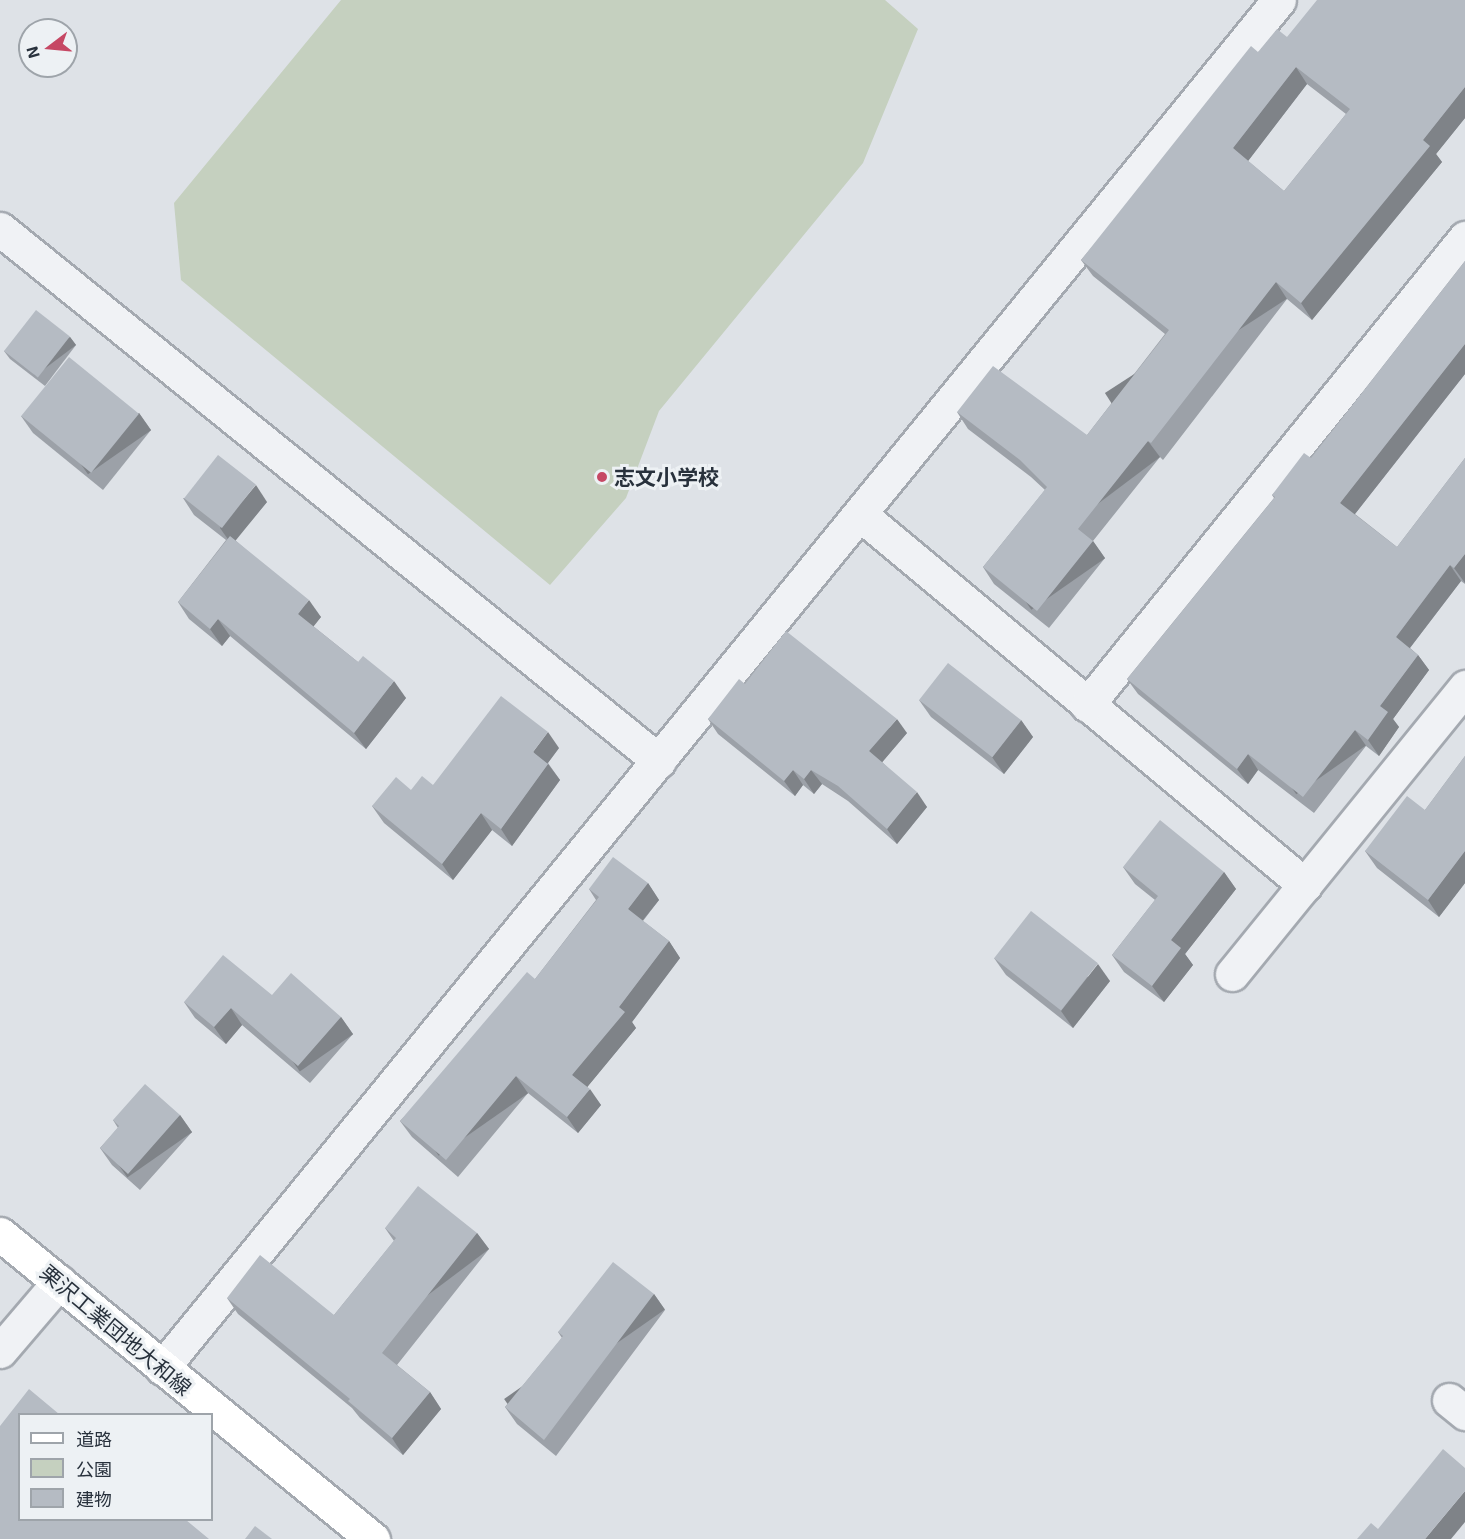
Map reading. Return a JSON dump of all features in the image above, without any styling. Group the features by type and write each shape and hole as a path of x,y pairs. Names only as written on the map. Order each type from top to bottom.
{"main road":[{"name":"栗沢工業団地大和線","path":"0,1234 373,1539"}],"street":[{"path":"162,1368 861,515 1279,0"},
{"path":"0,230 659,761"},
{"path":"1087,705 1465,238"},
{"path":"861,515 1305,885"},
{"path":"1232,974 1465,687"},
{"path":"0,1351 58,1282"}],"green space":[{"name":"志文小学校","path":"341,0 885,0 918,29 863,163 659,411 626,498 550,585 181,280 174,203"}],"building":[{"path":"1317,0 1465,0 1465,87 1423,140 1430,146 1301,303 1276,282 1151,443 1148,441 1078,529 1093,541 1037,611 983,567 1047,487 1020,460 957,412 993,366 1087,435 1169,330 1081,260 1251,46 1258,52 1277,29 1287,37","holes":["1296,67 1350,109 1284,191 1233,148"]},
{"path":"1465,261 1465,344 1340,503 1397,547 1465,458 1465,554 1454,568 1450,565 1396,637 1418,655 1380,706 1388,712 1368,740 1355,730 1303,797 1248,754 1237,769 1127,679 1275,497 1272,495 1304,453 1311,458"},
{"path":"36,310 70,336 38,377 4,351"},
{"path":"69,357 139,414 91,473 21,416"},
{"path":"218,455 256,485 222,528 184,498"},
{"path":"230,536 309,600 298,614 358,662 363,656 394,681 354,733 218,619 210,629 178,602"},
{"path":"786,631 897,719 869,751 917,792 887,829 838,786 811,770 804,779 793,770 784,781 708,719 739,679 745,684"},
{"path":"948,663 1021,720 992,757 919,700"},
{"path":"501,696 548,732 533,752 548,764 501,829 481,813 442,864 372,806 396,777 411,790 422,776 433,785"},
{"path":"1465,756 1465,851 1428,900 1365,851 1407,796 1425,810"},
{"path":"1160,820 1224,872 1171,940 1181,948 1152,986 1112,955 1158,896 1123,867"},
{"path":"613,857 648,883 628,909 669,941 619,1007 625,1012 572,1075 590,1089 567,1117 516,1076 446,1160 400,1121 527,972 535,979 599,897 589,889"},
{"path":"1031,911 1098,963 1061,1011 994,958"},
{"path":"223,955 272,995 291,973 341,1017 298,1066 231,1008 214,1027 184,1002"},
{"path":"145,1084 180,1115 128,1174 100,1148 119,1126 113,1120"},
{"path":"418,1186 477,1233 382,1353 430,1392 392,1438 348,1401 350,1399 227,1298 260,1255 334,1315 396,1238 385,1228"},
{"path":"613,1262 654,1294 544,1440 505,1407 563,1336 558,1332"},
{"path":"29,1389 58,1413 18,1413 18,1521 187,1521 209,1539 0,1539 0,1426"},
{"path":"1443,1449 1465,1468 1465,1491 1425,1539 1357,1539 1371,1523 1378,1529"},
{"path":"255,1526 272,1539 245,1539"}],"place":[{"name":"志文小学校","path":"602,477"}]}
